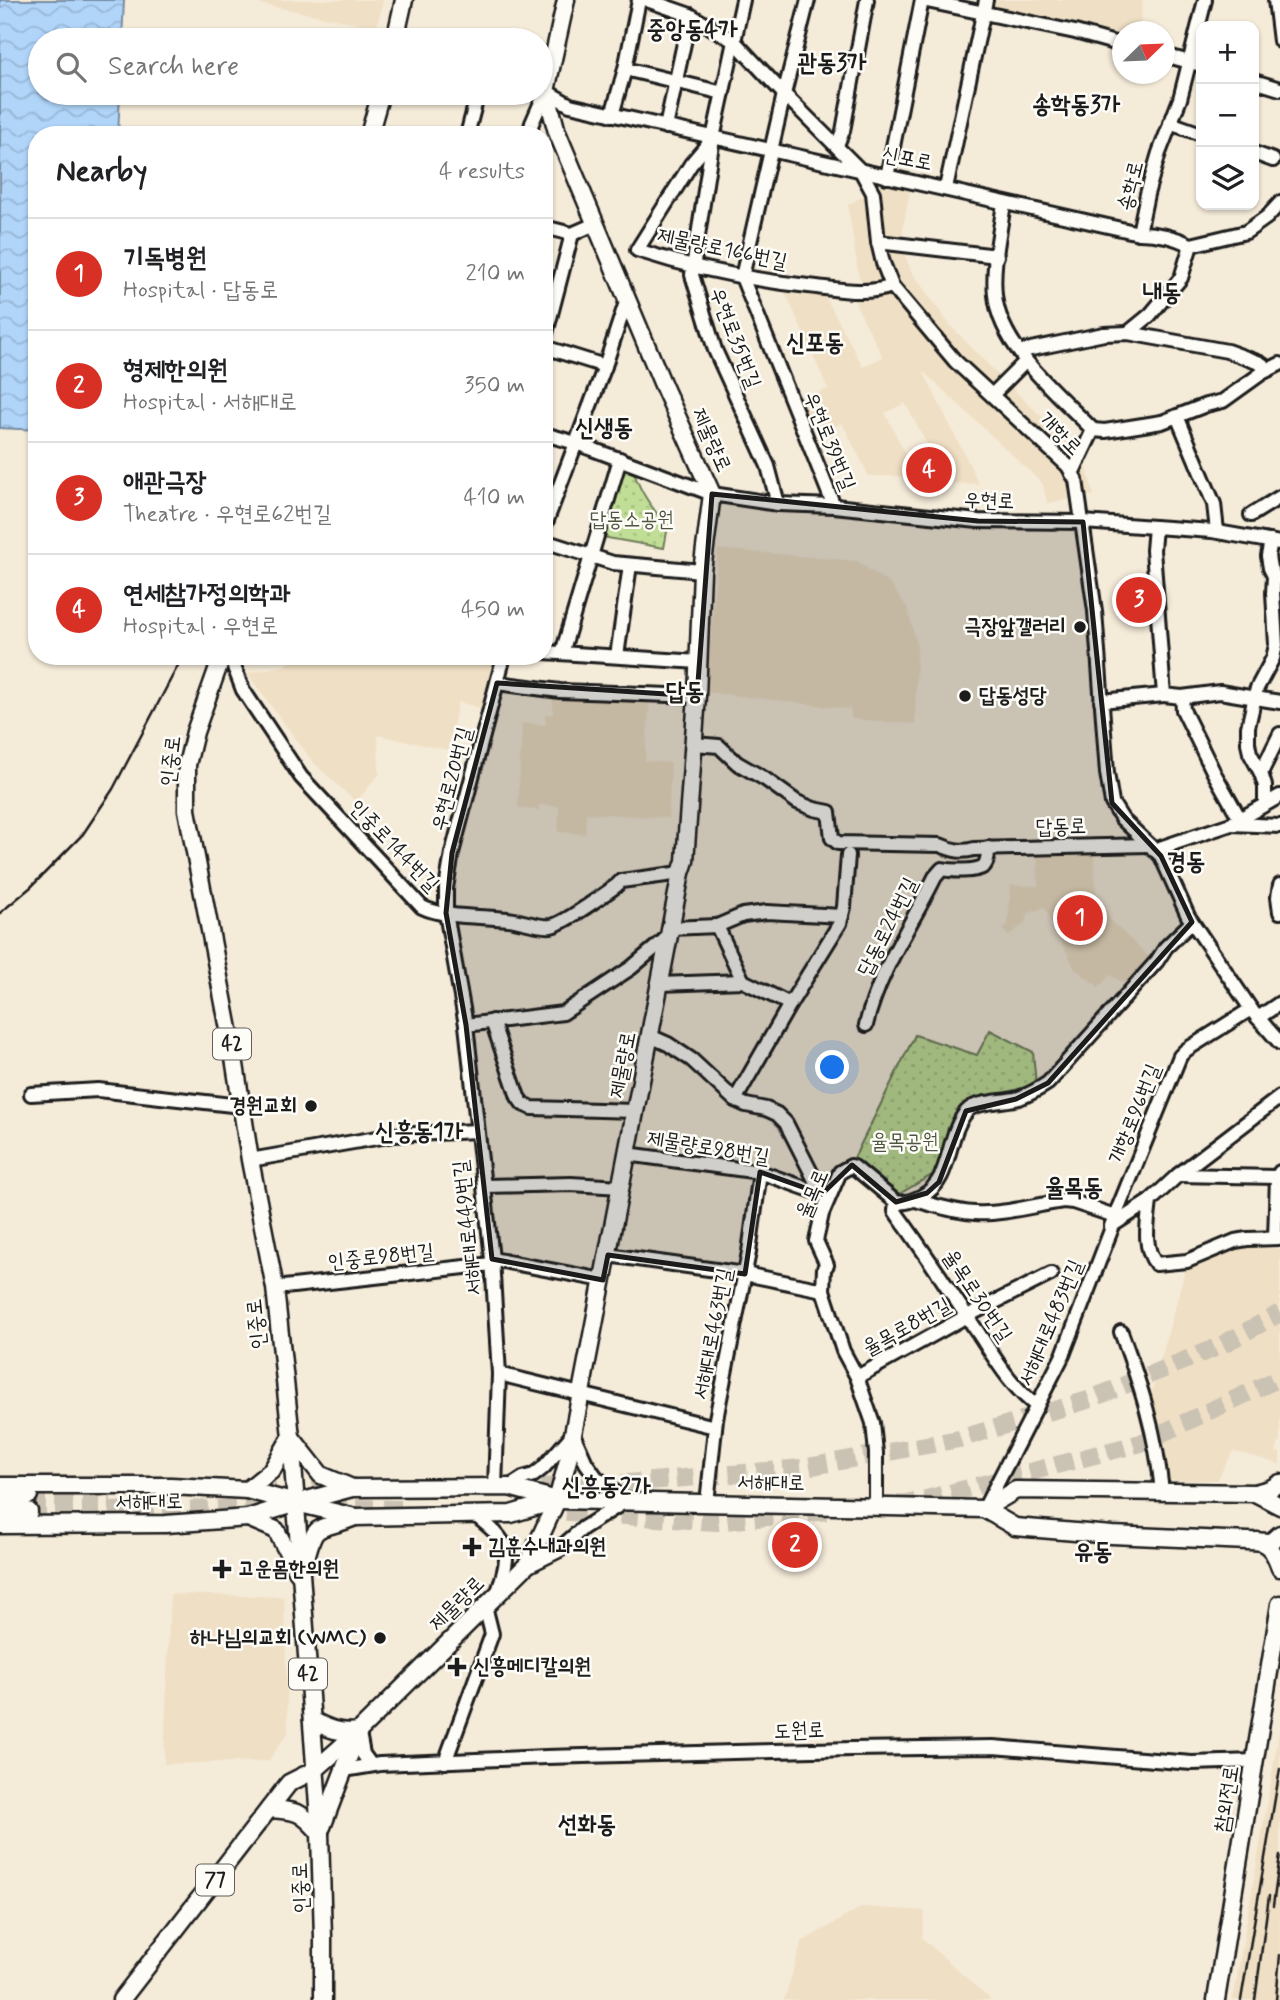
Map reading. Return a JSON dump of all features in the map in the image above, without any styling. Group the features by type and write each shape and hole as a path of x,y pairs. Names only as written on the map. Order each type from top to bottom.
{"highway":[{"path":"0,1495 28,1503 0,1512"}],"main road":[{"path":"398,28 404,0"},
{"name":"제물량로","path":"553,51 566,0"},
{"path":"372,126 378,105"},
{"name":"제물량로","path":"121,2000 289,1783 315,1770 359,1731 528,1563 557,1500 573,1434 685,861 699,662 702,571 712,494 595,224 548,105"},
{"name":"인중로","path":"219,665 195,732 187,765 187,810 275,1288 291,1437 320,1833 323,2000"},
{"path":"247,1490 272,1469 291,1437 321,1475 352,1488"},
{"path":"984,1509 1016,1490 1255,1493 1280,1483"},
{"name":"서해대로","path":"0,1486 171,1486 247,1490 355,1517 511,1514 557,1500"},
{"name":"서해대로","path":"0,1525 166,1524 248,1518 352,1488 502,1487 557,1500 984,1509 1015,1527 1112,1535 1271,1542 1280,1534"},
{"path":"1255,1493 1280,1506"},
{"path":"301,1578 312,1535 321,1526 355,1517"},
{"path":"248,1518 276,1530 301,1578"},
{"path":"1244,1539 1264,1543 1273,1551 1280,1568"},
{"path":"528,1563 561,1548"},
{"name":"참외전로","path":"1216,2000 1280,1604"},
{"path":"312,1720 331,1730 349,1733 359,1731"},
{"path":"269,1808 305,1816 320,1833 359,1731"}],"street":[{"path":"612,115 625,69 639,0"},
{"name":"개항로","path":"647,0 690,15 734,41 861,171 873,193 878,242 892,286 955,361 1068,466 1076,480 1095,611 1107,774 1112,803 1122,819 1161,856 1192,922 1255,1013 1280,1043"},
{"name":"우현로35번길","path":"743,0 713,138 692,275 709,335 768,466 778,504"},
{"path":"742,277 808,0"},
{"path":"836,145 843,131 867,0"},
{"path":"887,177 922,0 984,7 1112,42"},
{"name":"송학로","path":"1191,245 1178,238 1139,233 1147,194 1170,123 1195,63 1205,0"},
{"path":"1275,0 1280,41"},
{"path":"947,188 984,7"},
{"path":"666,127 690,15"},
{"path":"1175,58 1195,63"},
{"path":"625,69 723,93"},
{"path":"1259,83 1280,89"},
{"name":"신포로","path":"553,96 570,105 612,115 1139,233"},
{"path":"469,126 475,105"},
{"path":"530,126 538,105"},
{"path":"1170,123 1196,132"},
{"name":"제물량로166번길","path":"713,138 691,164 637,250 693,267 799,286 855,291 892,286"},
{"path":"1259,155 1273,160"},
{"path":"1004,203 995,296 999,313 1023,357 1093,430 1105,431 1162,422 1223,401 1275,367"},
{"path":"1128,333 1150,315 1181,278 1191,245 1246,232 1280,203"},
{"path":"553,229 572,234 595,224"},
{"path":"553,307 572,234"},
{"path":"878,242 997,256"},
{"name":"우현로39번길","path":"742,277 834,506"},
{"path":"553,504 627,299"},
{"path":"992,395 1031,349 1104,334 1128,333 1227,351 1275,367"},
{"path":"553,350 605,366"},
{"path":"1177,416 1214,504 1217,531"},
{"path":"1072,474 1093,430"},
{"name":"우현로","path":"553,437 620,458 712,494 778,504 834,506 978,521 1083,522 1217,531 1275,542"},
{"path":"562,653 620,458"},
{"path":"1251,515 1280,497"},
{"path":"1155,527 1153,550 1164,695"},
{"path":"1265,804 1265,786 1250,753 1248,727 1255,697 1273,658 1278,638 1273,593 1277,578 1270,568 1268,556 1275,542"},
{"path":"553,544 613,563 702,571"},
{"path":"617,656 630,565"},
{"path":"553,652 699,662"},
{"name":"인중로144번길","path":"233,665 243,690 302,777 422,907 428,910 510,919 550,927 617,887 621,881 681,873"},
{"name":"우현로20번길","path":"446,913 446,888 452,853 502,665"},
{"path":"497,683 560,691 697,696"},
{"path":"1101,701 1164,695 1182,697 1220,692 1280,702"},
{"path":"1182,697 1184,710 1236,821"},
{"path":"1261,773 1280,734"},
{"name":"답동로","path":"694,744 719,746 737,763 797,802 829,812 832,838 838,843 940,845 955,851 981,848 1152,847 1236,821"},
{"path":"1236,821 1280,796"},
{"path":"1236,821 1280,826"},
{"name":"답동로24번길","path":"866,1024 872,1001 892,956 935,877 942,869 954,871 980,868 986,862 981,848"},
{"path":"735,1100 840,923 848,855"},
{"path":"1280,885 1280,912"},
{"path":"466,1025 563,1013 631,968 670,932 717,926 743,915 766,912 842,916"},
{"name":"서해대로449번길","path":"446,913 466,1025 492,1262 502,1487"},
{"path":"895,1202 915,1200 927,1194 939,1182 966,1111 1034,1093 1048,1083 1157,961 1166,947 1192,922"},
{"path":"717,926 748,983"},
{"path":"660,984 748,983 790,1004"},
{"name":"개항로96번길","path":"1113,1222 1180,1056 1186,1050 1255,1013 1280,1003"},
{"path":"492,1021 518,1097 523,1104 532,1108 635,1111"},
{"path":"650,1036 692,1060 735,1100 777,1114 786,1123 827,1193"},
{"path":"31,1094 99,1090 241,1106"},
{"path":"915,1200 951,1210 975,1213 1063,1201 1073,1202 1113,1222 1150,1201 1178,1175 1280,1097"},
{"path":"250,1160 394,1135 477,1131"},
{"name":"제물량로98번길","path":"627,1154 760,1172 827,1193"},
{"name":"율목로","path":"876,1506 875,1436 857,1377 843,1351 823,1290 824,1268 827,1265 816,1241 827,1193 839,1172 851,1166 895,1202"},
{"name":"서해대로463번길","path":"707,1503 715,1427 745,1274 760,1172"},
{"path":"1150,1201 1147,1243 1150,1256 1156,1264 1187,1261 1235,1241 1278,1238 1278,1175 1178,1175"},
{"path":"484,1186 572,1184 621,1187"},
{"name":"율목로30번길","path":"895,1202 895,1211 1014,1386 1037,1406"},
{"name":"서해대로483번길","path":"984,1509 1063,1355 1113,1222"},
{"path":"607,1255 745,1274 823,1290"},
{"name":"인중로98번길","path":"275,1288 492,1262 603,1280"},
{"name":"율목로8번길","path":"857,1377 967,1316 1051,1274"},
{"path":"1121,1332 1152,1424 1161,1491"},
{"path":"499,1374 715,1427"},
{"path":"502,1487 534,1475 544,1468 573,1434 586,1463 596,1476 626,1502 583,1528 561,1548"},
{"path":"475,1515 505,1543 507,1555 498,1592"},
{"path":"445,1762 492,1634 485,1606"},
{"path":"359,1731 363,1754 371,1765"},
{"name":"도원로","path":"344,1770 371,1765 445,1762 993,1747 1192,1763 1255,1761"}],"highlighted area":[{"path":"712,494 978,521 1083,522 1112,803 1161,856 1192,922 1048,1083 1016,1099 966,1111 939,1182 927,1193 896,1202 852,1165 822,1194 760,1172 745,1274 608,1255 603,1280 492,1259 466,1025 446,913 452,853 497,683 697,696"}],"shaded area":[{"path":"260,0 383,0 377,27 260,4"},
{"path":"992,0 1143,0 1140,21 1112,21 1112,32 990,7"},
{"path":"889,181 911,185 900,243 911,271 949,324 1084,457 1094,495 1047,503 1043,484 923,371 979,484 948,483 905,403 885,413 916,476 869,476 842,423 812,436 798,401 828,389 784,289 824,294 863,367 883,357 852,297 870,294 859,277 848,205"},
{"path":"718,549 857,561 890,584 907,607 917,646 915,724 852,719 850,709 706,692"},
{"path":"497,665 485,709 458,702 448,750 378,735 379,774 356,802 313,762 247,673 285,666"},
{"path":"553,695 650,699 645,761 671,763 668,818 586,813 585,834 558,832 559,806 539,805 539,810 518,807 522,723 546,725 545,714 553,714"},
{"path":"1094,851 1096,895 1111,921 1151,959 1127,985 1110,975 1099,987 1075,969 1044,907 1029,913 1024,924 1008,936 1003,930 1008,924 1011,885 1038,886 1037,852"},
{"path":"1249,1247 1280,1249 1280,1439 1276,1452 1280,1453 1280,1464 1233,1451 1217,1480 1168,1480 1151,1396 1188,1259"},
{"path":"170,1594 284,1597 288,1733 268,1761 164,1764"},
{"path":"1280,1726 1280,2000 1233,2000 1269,1793"},
{"path":"862,1907 925,1911 922,1938 991,2000 784,2000 802,1942"}],"green space":[{"name":"답동소공원","path":"622,469 634,473 648,502 668,526 664,548 602,537"},
{"name":"율목공원","path":"990,1030 1033,1052 1036,1085 977,1099 961,1108 937,1172 899,1194 853,1160 915,1035 977,1055"}],"water":[{"path":"0,0 124,0 123,28 28,28 28,105 119,105 118,126 28,126 28,430 0,428"}],"tunnel":[{"path":"514,1487 592,1486 802,1468 959,1439 1088,1400 1220,1346 1280,1313"},
{"path":"898,1504 911,1503 1141,1443 1280,1378"},
{"path":"258,1491 335,1490"},
{"path":"28,1495 111,1493"},
{"path":"28,1512 277,1508"},
{"path":"329,1508 406,1509"},
{"path":"539,1510 716,1522 829,1511"}],"railway":[{"path":"0,913 31,887 83,834 113,789 178,665"},
{"path":"1241,2000 1280,1769"},
{"path":"1273,1906 1280,1855"},
{"path":"1255,2000 1269,1896"},
{"path":"1276,2000 1280,1955"}],"place":[{"name":"연세참가정의학과","path":"929,470"},
{"name":"애관극장","path":"1139,600"},
{"name":"극장앞갤러리","path":"1080,627"},
{"name":"답동성당","path":"965,696"},
{"name":"기독병원","path":"1080,918"},
{"name":"경원교회","path":"311,1106"},
{"name":"형제한의원","path":"795,1545"},
{"name":"김훈수내과의원","path":"472,1547"},
{"name":"고운몸한의원","path":"222,1569"},
{"name":"하나님의교회 (WMC)","path":"380,1638"},
{"name":"신흥메디칼의원","path":"457,1667"}],"district":[{"name":"중앙동4가","path":"692,30"},
{"name":"관동3가","path":"832,63"},
{"name":"송학동3가","path":"1076,105"},
{"name":"내동","path":"1162,293"},
{"name":"신포동","path":"815,343"},
{"name":"신생동","path":"604,428"},
{"name":"답동","path":"685,692"},
{"name":"경동","path":"1186,862"},
{"name":"신흥동1가","path":"419,1132"},
{"name":"율목동","path":"1074,1188"},
{"name":"신흥동2가","path":"606,1487"},
{"name":"유동","path":"1093,1552"},
{"name":"선화동","path":"587,1825"}]}
